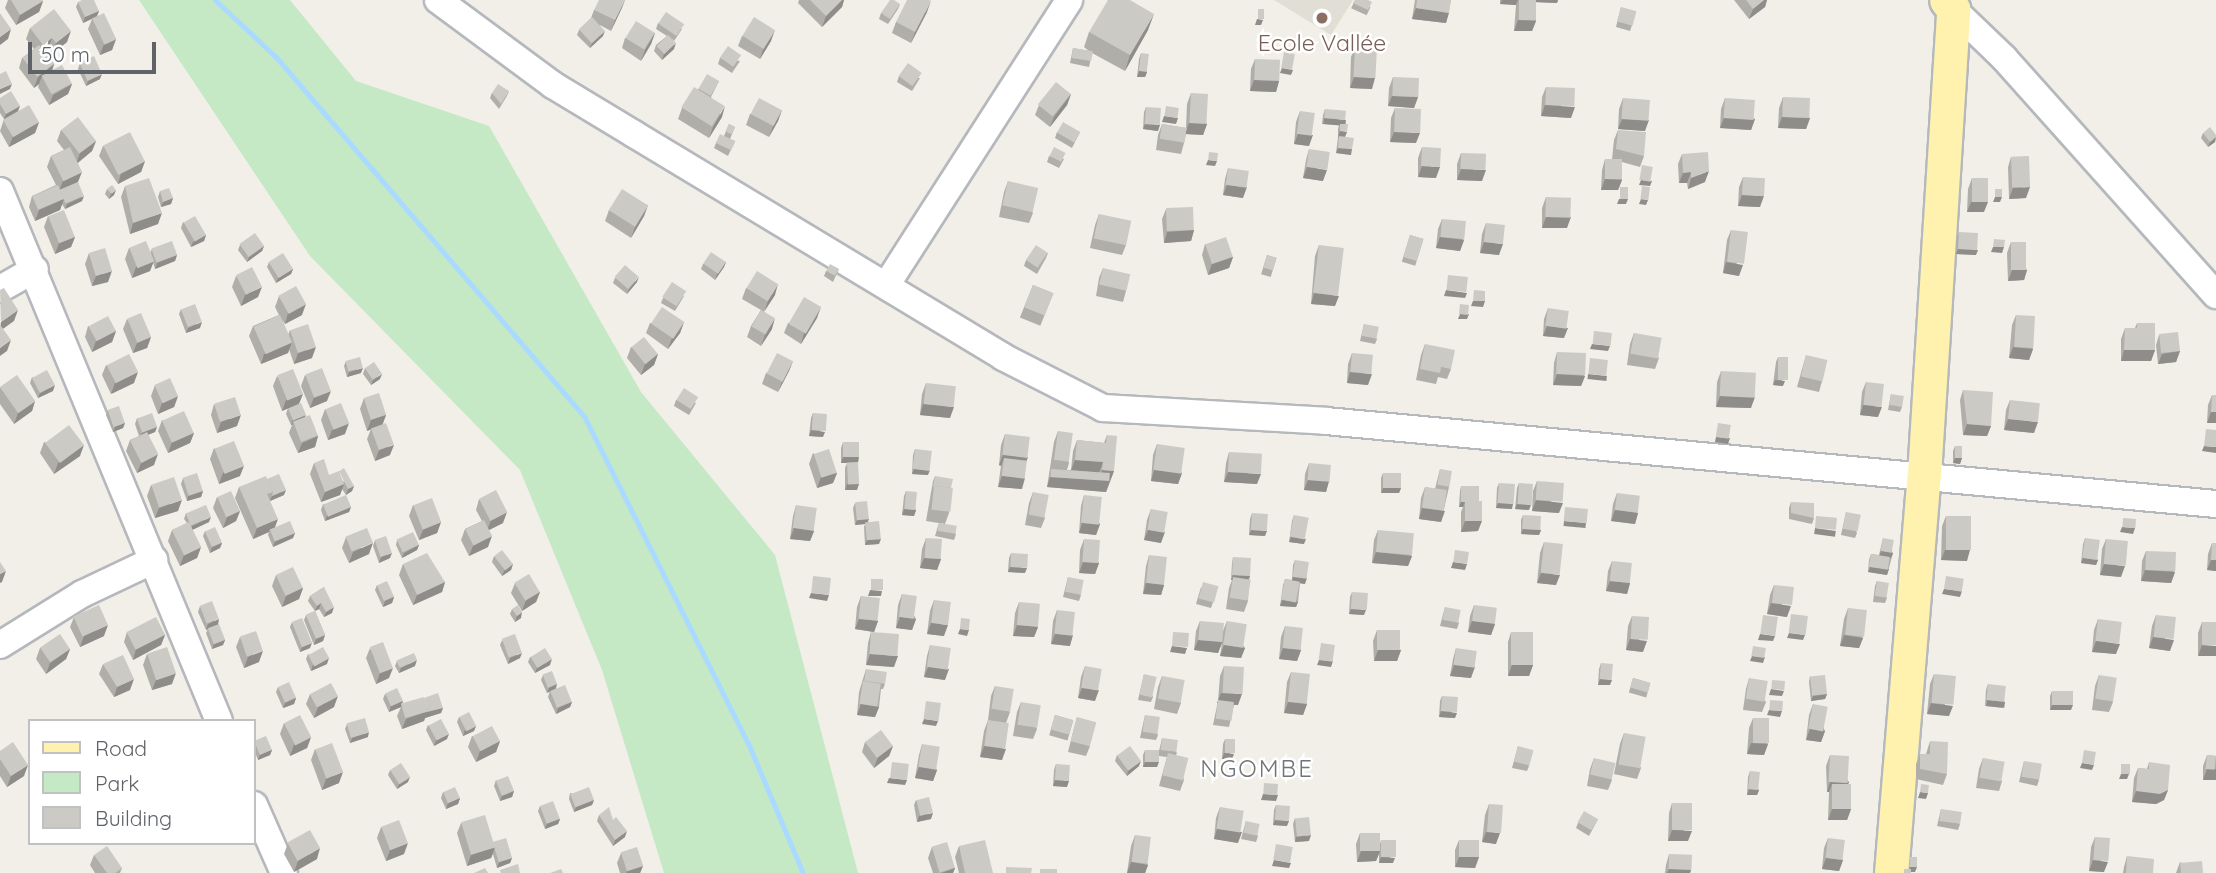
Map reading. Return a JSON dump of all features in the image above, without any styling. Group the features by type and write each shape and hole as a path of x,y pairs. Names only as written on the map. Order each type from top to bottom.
{"main road":[{"path":"1891,873 1924,475 1951,3"}],"street":[{"path":"438,0 553,85 887,284 1003,357 1103,408 1326,421 2216,504"},
{"path":"887,284 1069,0"},
{"path":"1951,3 2004,58 2216,295"},
{"path":"0,191 35,269 218,719"},
{"path":"0,289 35,269"},
{"path":"0,645 82,594 155,560"},
{"path":"256,810 284,873"}],"shaded area":[{"name":"Ecole Vallée","path":"1274,0 1353,0 1331,35"}],"green space":[{"path":"139,0 290,0 356,81 489,126 641,392 775,555 858,873 664,873 602,670 520,470 310,256"}],"building":[{"path":"11,0 42,0 43,1 20,15"},
{"path":"94,0 99,11 85,17 78,2"},
{"path":"599,0 625,0 615,20 594,10"},
{"path":"810,0 842,0 826,16"},
{"path":"890,0 900,4 890,19 881,13"},
{"path":"907,0 931,1 915,32 896,22"},
{"path":"1108,0 1130,0 1154,14 1130,55 1089,32"},
{"path":"1355,0 1372,2 1368,10 1353,3"},
{"path":"1417,0 1451,0 1449,13 1416,8"},
{"path":"1519,0 1536,0 1536,20 1519,20"},
{"path":"1746,0 1764,0 1753,9"},
{"path":"1621,7 1636,11 1633,26 1617,21"},
{"path":"54,9 71,31 56,43 52,38 43,45 30,28"},
{"path":"1258,9 1264,9 1264,19 1258,19"},
{"path":"666,12 684,24 676,36 658,24"},
{"path":"0,13 11,29 0,37"},
{"path":"104,13 116,39 104,45 92,18"},
{"path":"592,17 605,31 592,43 579,29"},
{"path":"754,17 775,30 764,49 742,36"},
{"path":"636,21 655,33 644,50 625,38"},
{"path":"668,35 676,43 664,54 657,46"},
{"path":"39,45 54,64 37,77 22,58"},
{"path":"728,46 741,55 733,67 720,57"},
{"path":"1355,47 1377,48 1375,78 1353,77"},
{"path":"1073,48 1093,51 1091,61 1071,58"},
{"path":"1284,52 1295,54 1292,70 1281,68"},
{"path":"1141,53 1149,54 1147,72 1139,71"},
{"path":"94,56 102,74 88,81 79,63"},
{"path":"1255,59 1280,60 1279,81 1254,80"},
{"path":"908,63 922,73 912,86 899,76"},
{"path":"62,65 72,84 52,94 42,76"},
{"path":"6,71 12,84 0,89 0,74"},
{"path":"707,74 719,81 711,96 698,89"},
{"path":"1393,77 1419,78 1418,97 1392,96"},
{"path":"1056,82 1071,94 1053,116 1038,105"},
{"path":"498,84 509,91 501,104 492,93"},
{"path":"694,87 725,106 712,126 681,107"},
{"path":"1546,87 1575,88 1574,106 1545,105"},
{"path":"11,91 20,106 6,114 0,104 0,98"},
{"path":"1191,93 1208,94 1206,124 1189,123"},
{"path":"1783,97 1810,98 1809,118 1782,117"},
{"path":"759,98 782,110 774,126 751,114"},
{"path":"1623,98 1650,100 1648,121 1622,119"},
{"path":"1725,98 1755,100 1754,120 1724,118"},
{"path":"29,105 39,122 13,137 3,120"},
{"path":"1166,106 1179,108 1177,118 1164,116"},
{"path":"1146,107 1161,108 1160,125 1145,124"},
{"path":"1395,108 1421,109 1420,133 1394,132"},
{"path":"1325,109 1346,111 1345,120 1324,118"},
{"path":"1300,111 1315,113 1312,136 1297,134"},
{"path":"78,117 96,141 79,154 61,130"},
{"path":"1063,122 1080,132 1074,142 1057,132"},
{"path":"729,124 735,127 732,134 725,131"},
{"path":"1162,124 1187,128 1184,143 1160,139"},
{"path":"1340,124 1348,124 1347,132 1340,131"},
{"path":"2210,127 2216,137 2210,142 2203,133"},
{"path":"1618,130 1646,132 1644,156 1616,149"},
{"path":"130,132 145,161 118,175 103,146"},
{"path":"720,134 735,141 731,150 716,143"},
{"path":"1339,136 1354,138 1352,149 1338,148"},
{"path":"70,147 82,172 63,181 51,156"},
{"path":"1054,147 1066,153 1061,162 1049,156"},
{"path":"1422,147 1441,148 1440,167 1421,166"},
{"path":"1309,149 1330,152 1327,170 1306,167"},
{"path":"1209,152 1218,153 1217,161 1208,160"},
{"path":"1708,152 1709,171 1691,178 1691,172 1683,173 1682,154"},
{"path":"1461,153 1486,154 1485,170 1460,169"},
{"path":"2029,156 2030,187 2012,188 2011,157"},
{"path":"1605,159 1622,159 1622,179 1605,179"},
{"path":"1642,165 1653,167 1650,182 1639,180"},
{"path":"1228,168 1249,171 1246,188 1226,185"},
{"path":"1743,177 1765,178 1764,196 1742,195"},
{"path":"149,178 162,213 133,223 125,186"},
{"path":"1972,178 1988,178 1988,202 1972,202"},
{"path":"1008,181 1038,188 1033,212 1002,205"},
{"path":"78,182 84,196 65,204 60,190"},
{"path":"58,185 64,199 38,210 32,196"},
{"path":"112,185 116,190 111,193 107,189"},
{"path":"1642,186 1650,187 1648,200 1640,199"},
{"path":"1620,187 1628,187 1628,199 1620,199"},
{"path":"169,188 173,198 163,202 160,191"},
{"path":"622,189 648,205 635,227 609,210"},
{"path":"1995,189 2002,189 2002,197 1995,197"},
{"path":"1546,197 1571,198 1570,218 1545,217"},
{"path":"1193,207 1194,230 1167,231 1166,208"},
{"path":"64,210 75,237 59,243 48,216"},
{"path":"1099,214 1131,221 1126,245 1094,238"},
{"path":"195,216 206,235 195,242 184,222"},
{"path":"1442,219 1466,221 1464,239 1440,237"},
{"path":"1486,223 1505,225 1503,244 1484,242"},
{"path":"1731,230 1748,232 1744,264 1727,262"},
{"path":"1959,232 1978,233 1977,250 1958,249"},
{"path":"255,233 264,246 249,257 239,244"},
{"path":"1410,235 1423,239 1417,261 1403,257"},
{"path":"1226,237 1233,257 1212,264 1205,244"},
{"path":"1994,239 2005,240 2004,247 1993,247"},
{"path":"146,241 154,261 138,268 129,248"},
{"path":"172,241 177,255 156,263 151,249"},
{"path":"2011,242 2026,242 2026,270 2011,270"},
{"path":"1036,245 1048,253 1038,268 1026,260"},
{"path":"1319,245 1344,248 1338,296 1313,293"},
{"path":"105,248 112,271 96,276 89,253"},
{"path":"711,252 726,262 718,274 703,264"},
{"path":"283,253 293,269 279,278 269,262"},
{"path":"1267,255 1277,258 1273,270 1263,267"},
{"path":"830,264 839,269 835,276 826,271"},
{"path":"625,265 639,277 628,289 615,277"},
{"path":"252,267 262,287 246,295 236,275"},
{"path":"1103,268 1130,274 1126,291 1099,285"},
{"path":"757,271 778,284 768,301 746,288"},
{"path":"1448,275 1468,277 1466,292 1446,290"},
{"path":"672,282 686,291 676,306 662,297"},
{"path":"1033,285 1053,293 1044,315 1024,307"},
{"path":"296,286 306,304 289,314 279,296"},
{"path":"4,288 18,310 1,322 0,290"},
{"path":"1474,290 1485,291 1485,301 1473,301"},
{"path":"804,297 821,307 806,334 788,324"},
{"path":"195,304 202,322 188,327 181,309"},
{"path":"1460,304 1469,305 1468,315 1459,314"},
{"path":"662,307 684,322 673,339 651,324"},
{"path":"1548,308 1569,311 1566,329 1545,326"},
{"path":"761,310 775,318 765,334 752,326"},
{"path":"141,313 151,337 137,343 127,319"},
{"path":"280,315 292,342 266,354 254,327"},
{"path":"2016,315 2035,316 2033,348 2014,347"},
{"path":"108,316 116,331 97,341 89,326"},
{"path":"2137,323 2155,323 2155,350 2124,350 2125,328 2137,328"},
{"path":"308,324 316,347 298,353 290,330"},
{"path":"1364,324 1379,327 1376,339 1362,336"},
{"path":"0,326 11,340 0,348"},
{"path":"1594,331 1612,333 1611,346 1593,344"},
{"path":"2178,332 2180,351 2161,353 2159,334"},
{"path":"1634,333 1662,338 1658,359 1630,354"},
{"path":"644,337 658,354 645,364 632,347"},
{"path":"1425,344 1455,350 1451,369 1441,367 1440,373 1420,369"},
{"path":"1557,352 1586,353 1585,375 1556,374"},
{"path":"777,353 793,361 783,382 767,373"},
{"path":"1352,353 1373,355 1371,374 1350,372"},
{"path":"129,354 138,372 116,383 107,365"},
{"path":"1806,355 1827,360 1822,381 1801,376"},
{"path":"360,357 363,368 348,372 346,361"},
{"path":"1778,357 1788,357 1788,380 1778,380"},
{"path":"1590,358 1608,360 1606,376 1588,374"},
{"path":"374,362 382,374 373,380 365,368"},
{"path":"322,368 331,391 314,398 305,374"},
{"path":"293,369 303,394 287,400 277,375"},
{"path":"47,370 55,385 40,393 32,378"},
{"path":"1721,371 1756,373 1755,398 1720,396"},
{"path":"17,375 35,401 18,413 0,387"},
{"path":"170,378 178,396 163,403 154,385"},
{"path":"1866,382 1884,384 1881,407 1864,405"},
{"path":"926,383 956,386 954,407 924,404"},
{"path":"684,388 698,397 691,409 676,400"},
{"path":"1963,390 1993,392 1991,426 1967,424"},
{"path":"379,393 386,415 371,420 364,398"},
{"path":"1891,394 1904,396 1902,407 1889,405"},
{"path":"2212,395 2216,395 2216,412 2211,412"},
{"path":"235,397 241,415 220,422 214,404"},
{"path":"2010,400 2040,403 2038,422 2008,419"},
{"path":"301,403 306,415 293,420 288,408"},
{"path":"341,403 349,423 333,430 325,409"},
{"path":"119,406 125,423 114,427 108,410"},
{"path":"184,411 194,433 172,443 162,421"},
{"path":"152,413 157,427 142,433 137,418"},
{"path":"813,413 827,414 826,431 812,430"},
{"path":"310,415 318,436 301,442 293,421"},
{"path":"386,423 394,445 379,450 371,428"},
{"path":"1718,423 1731,425 1729,439 1716,437"},
{"path":"69,425 84,445 60,463 45,443"},
{"path":"2206,429 2216,430 2216,447 2204,446"},
{"path":"1058,431 1073,433 1069,462 1054,460"},
{"path":"147,432 158,454 141,463 130,441"},
{"path":"1005,434 1030,437 1027,458 1002,455"},
{"path":"1107,435 1117,436 1114,471 1102,470 1103,462 1075,460 1077,440 1106,443"},
{"path":"234,441 244,466 225,474 215,449"},
{"path":"843,442 859,442 859,457 843,457"},
{"path":"1157,444 1185,448 1181,474 1153,470"},
{"path":"1955,446 1962,446 1962,458 1955,458"},
{"path":"829,449 837,473 822,478 814,454"},
{"path":"915,449 932,451 929,471 913,469"},
{"path":"1229,452 1262,454 1261,474 1228,472"},
{"path":"1004,458 1027,461 1025,479 1002,476"},
{"path":"324,459 329,475 339,471 344,484 325,492 314,463"},
{"path":"858,462 859,484 848,485 847,463"},
{"path":"1309,463 1331,465 1329,482 1308,480"},
{"path":"344,468 354,486 348,489 339,471"},
{"path":"1051,469 1110,473 1109,481 1050,477"},
{"path":"1440,469 1452,471 1449,487 1437,485"},
{"path":"197,473 203,491 189,496 183,478"},
{"path":"1383,473 1401,473 1401,488 1383,488"},
{"path":"279,474 286,490 272,496 267,479"},
{"path":"266,476 273,492 267,494 278,519 257,528 239,487"},
{"path":"935,476 953,479 951,488 933,487"},
{"path":"174,477 182,500 159,508 151,485"},
{"path":"1537,481 1564,483 1563,502 1536,500"},
{"path":"1499,483 1515,484 1514,504 1498,503"},
{"path":"1519,483 1533,484 1532,505 1518,504"},
{"path":"934,486 953,488 950,512 931,510"},
{"path":"1461,486 1479,486 1479,502 1461,502"},
{"path":"1425,487 1447,490 1444,511 1422,508"},
{"path":"496,490 507,512 490,521 479,499"},
{"path":"231,491 240,511 226,517 217,497"},
{"path":"906,491 917,492 915,510 904,509"},
{"path":"1033,492 1049,495 1044,518 1029,515"},
{"path":"1617,493 1640,496 1638,513 1615,510"},
{"path":"346,495 351,507 328,517 323,505"},
{"path":"1084,495 1102,497 1099,525 1081,523"},
{"path":"432,498 441,522 423,529 413,505"},
{"path":"867,501 869,519 857,520 855,502"},
{"path":"1465,501 1482,501 1482,521 1465,521"},
{"path":"1791,502 1814,503 1814,518 1791,513"},
{"path":"206,505 211,517 191,526 186,514"},
{"path":"796,505 817,508 814,531 793,528"},
{"path":"1565,507 1588,509 1587,523 1564,521"},
{"path":"1151,509 1168,512 1164,533 1147,530"},
{"path":"1846,512 1861,515 1857,532 1843,529"},
{"path":"1252,513 1268,514 1267,531 1251,530"},
{"path":"1294,515 1309,518 1305,539 1290,537"},
{"path":"1523,515 1541,516 1540,530 1522,529"},
{"path":"1816,516 1837,518 1836,530 1815,528"},
{"path":"1946,516 1971,516 1971,550 1946,550"},
{"path":"2123,518 2136,519 2135,528 2122,527"},
{"path":"484,520 492,536 473,546 465,530"},
{"path":"290,521 295,533 275,542 270,530"},
{"path":"879,521 881,539 867,540 865,522"},
{"path":"189,522 201,547 184,555 172,530"},
{"path":"939,523 957,526 956,534 938,531"},
{"path":"215,527 222,543 212,547 205,531"},
{"path":"367,528 373,543 352,551 346,537"},
{"path":"1378,530 1414,533 1412,555 1376,552"},
{"path":"413,532 419,545 403,552 397,540"},
{"path":"386,536 392,553 381,557 375,540"},
{"path":"926,538 942,539 941,559 925,558"},
{"path":"1883,538 1894,540 1892,553 1881,551"},
{"path":"2085,538 2100,540 2097,560 2082,558"},
{"path":"1084,539 1100,540 1098,563 1082,562"},
{"path":"2106,539 2128,541 2126,566 2104,564"},
{"path":"1544,542 1563,544 1560,575 1541,573"},
{"path":"2212,543 2216,543 2216,560 2211,560"},
{"path":"502,550 513,564 505,570 494,556"},
{"path":"1455,550 1469,552 1467,564 1453,562"},
{"path":"2146,551 2176,552 2175,571 2145,570"},
{"path":"427,553 445,582 417,595 403,564"},
{"path":"1011,553 1028,554 1027,568 1010,567"},
{"path":"1871,554 1890,557 1888,570 1869,567"},
{"path":"1149,555 1167,557 1164,585 1146,583"},
{"path":"1233,557 1251,558 1250,576 1232,575"},
{"path":"1295,560 1309,562 1306,579 1293,577"},
{"path":"1612,561 1632,563 1630,583 1610,581"},
{"path":"0,562 6,571 0,574"},
{"path":"293,567 303,588 286,596 276,575"},
{"path":"529,574 540,592 525,601 514,583"},
{"path":"813,576 831,578 829,595 811,593"},
{"path":"1946,576 1964,579 1962,592 1944,589"},
{"path":"1068,577 1084,580 1081,595 1065,592"},
{"path":"1233,577 1251,580 1247,601 1230,598"},
{"path":"871,579 883,579 883,590 871,590"},
{"path":"1285,579 1300,582 1296,602 1281,600"},
{"path":"387,581 394,597 384,601 377,585"},
{"path":"1877,581 1889,583 1887,598 1875,596"},
{"path":"1203,582 1218,586 1214,603 1199,598"},
{"path":"1774,585 1794,587 1792,605 1772,603"},
{"path":"324,587 334,607 326,612 321,603 317,606 310,596"},
{"path":"1352,592 1368,593 1367,610 1351,609"},
{"path":"902,594 917,596 914,619 899,617"},
{"path":"861,596 880,598 877,621 859,619"},
{"path":"934,600 951,602 948,625 931,623"},
{"path":"212,601 219,619 207,623 200,606"},
{"path":"1019,602 1040,604 1038,627 1017,625"},
{"path":"99,605 108,625 82,636 73,616"},
{"path":"518,605 522,612 517,616 512,609"},
{"path":"1474,605 1497,608 1495,624 1472,621"},
{"path":"1445,607 1461,610 1458,623 1443,620"},
{"path":"1848,608 1867,610 1864,637 1845,635"},
{"path":"1057,610 1075,612 1072,636 1054,634"},
{"path":"315,611 325,635 316,639 306,615"},
{"path":"1791,614 1808,616 1806,635 1789,633"},
{"path":"1763,615 1778,617 1775,636 1760,634"},
{"path":"2156,615 2176,617 2174,639 2154,637"},
{"path":"1632,616 1649,617 1648,640 1631,639"},
{"path":"156,617 165,635 136,650 127,632"},
{"path":"302,618 312,643 302,647 292,622"},
{"path":"961,618 970,619 969,630 960,629"},
{"path":"2098,619 2122,622 2119,644 2095,641"},
{"path":"1200,621 1224,623 1222,642 1198,640"},
{"path":"1227,621 1247,624 1243,648 1223,645"},
{"path":"2202,622 2216,622 2216,645 2202,645"},
{"path":"219,624 225,640 214,644 208,628"},
{"path":"1285,626 1303,628 1301,650 1283,648"},
{"path":"1377,630 1400,630 1400,650 1377,650"},
{"path":"256,631 263,651 247,656 240,637"},
{"path":"871,632 899,634 897,656 869,654"},
{"path":"1173,632 1189,633 1188,647 1172,646"},
{"path":"1511,632 1533,632 1533,665 1511,665"},
{"path":"60,634 70,649 50,662 40,647"},
{"path":"515,634 522,653 509,658 502,639"},
{"path":"383,642 393,668 380,673 370,647"},
{"path":"1321,643 1335,645 1332,662 1319,660"},
{"path":"930,645 951,648 948,670 927,667"},
{"path":"1753,646 1766,648 1764,658 1751,656"},
{"path":"167,647 176,673 156,680 147,654"},
{"path":"323,647 329,658 314,667 308,655"},
{"path":"545,648 552,659 537,668 531,657"},
{"path":"1456,648 1477,651 1474,668 1454,665"},
{"path":"414,653 417,660 400,668 397,660"},
{"path":"123,655 134,679 117,687 103,664"},
{"path":"1601,663 1613,664 1612,680 1600,679"},
{"path":"1085,666 1102,669 1098,691 1081,688"},
{"path":"1224,666 1244,667 1243,694 1223,693"},
{"path":"866,669 887,672 885,684 864,681"},
{"path":"552,671 557,684 548,688 543,675"},
{"path":"1291,672 1310,674 1307,704 1288,702"},
{"path":"1144,674 1157,677 1152,697 1139,694"},
{"path":"1934,674 1956,676 1953,705 1931,703"},
{"path":"1825,675 1827,694 1812,695 1810,677"},
{"path":"2099,675 2117,678 2113,702 2095,699"},
{"path":"1162,676 1185,680 1181,703 1158,699"},
{"path":"1633,678 1650,683 1648,693 1630,688"},
{"path":"1749,678 1768,681 1764,702 1746,699"},
{"path":"1772,680 1785,681 1784,690 1771,689"},
{"path":"863,681 881,684 877,707 859,704"},
{"path":"289,682 296,698 285,702 278,687"},
{"path":"331,683 338,696 317,708 310,694"},
{"path":"1988,684 2006,686 2004,702 1986,700"},
{"path":"565,685 572,702 557,708 550,691"},
{"path":"995,686 1014,689 1010,712 991,709"},
{"path":"397,688 403,701 391,706 385,693"},
{"path":"2052,691 2073,691 2073,705 2052,705"},
{"path":"438,693 443,708 427,712 424,698"},
{"path":"1442,696 1458,697 1457,712 1441,711"},
{"path":"424,697 428,711 405,718 401,704"},
{"path":"1218,700 1234,702 1232,721 1216,719"},
{"path":"1770,700 1783,701 1782,711 1769,710"},
{"path":"926,701 941,703 938,721 923,719"},
{"path":"1021,702 1041,705 1037,728 1017,725"},
{"path":"1813,704 1828,707 1823,731 1808,729"},
{"path":"469,712 476,726 466,731 459,717"},
{"path":"300,715 311,737 295,745 284,723"},
{"path":"1055,715 1073,720 1069,735 1051,729"},
{"path":"1145,715 1160,717 1157,734 1143,732"},
{"path":"1077,717 1096,722 1090,746 1071,741"},
{"path":"365,718 369,732 351,738 347,723"},
{"path":"1753,718 1769,718 1769,743 1753,743"},
{"path":"441,719 449,734 437,741 429,726"},
{"path":"988,720 1009,723 1005,749 984,746"},
{"path":"492,726 500,741 481,751 473,736"},
{"path":"881,730 893,746 877,758 865,742"},
{"path":"1624,733 1646,737 1640,768 1618,765"},
{"path":"266,736 272,750 260,755 256,740"},
{"path":"1162,738 1178,740 1176,752 1161,750"},
{"path":"1225,739 1235,739 1235,753 1225,753"},
{"path":"1930,741 1948,742 1947,774 1920,769 1920,754 1930,754"},
{"path":"13,742 28,765 11,776 0,759 0,751"},
{"path":"332,743 343,772 326,778 315,749"},
{"path":"922,744 940,747 936,770 918,767"},
{"path":"1130,746 1141,761 1128,771 1117,755"},
{"path":"1518,746 1533,750 1529,766 1514,761"},
{"path":"1145,750 1159,750 1159,762 1145,762"},
{"path":"2084,750 2096,752 2094,765 2082,763"},
{"path":"1168,753 1188,758 1183,780 1162,775"},
{"path":"1830,755 1849,756 1848,783 1829,782"},
{"path":"2207,755 2216,756 2214,770 2206,769"},
{"path":"1594,758 1615,763 1612,780 1590,775"},
{"path":"1983,758 2005,762 2001,782 1980,778"},
{"path":"2024,761 2042,764 2039,780 2021,777"},
{"path":"892,762 909,764 907,780 890,778"},
{"path":"2149,762 2170,765 2168,790 2160,794 2136,791 2138,768 2149,769"},
{"path":"401,763 410,777 399,784 390,770"},
{"path":"1056,764 1070,765 1069,781 1055,780"},
{"path":"2121,764 2130,764 2130,774 2121,774"},
{"path":"1750,771 1760,772 1758,790 1748,789"},
{"path":"508,776 514,791 502,796 496,781"},
{"path":"1264,783 1278,784 1277,795 1263,794"},
{"path":"1832,784 1851,784 1851,809 1832,809"},
{"path":"1921,784 1929,785 1928,793 1920,792"},
{"path":"455,787 460,798 448,803 443,792"},
{"path":"589,787 594,800 575,807 570,794"},
{"path":"929,797 933,813 920,816 916,800"},
{"path":"553,801 560,819 547,824 540,806"},
{"path":"1672,803 1692,803 1692,830 1672,830"},
{"path":"1489,804 1503,805 1501,833 1487,832"},
{"path":"1276,805 1290,806 1289,821 1275,820"},
{"path":"609,807 613,820 616,817 627,831 615,840 599,815"},
{"path":"1220,807 1244,811 1240,832 1217,829"},
{"path":"1941,809 1962,812 1960,824 1939,821"},
{"path":"1584,811 1598,819 1591,830 1578,822"},
{"path":"485,815 495,848 471,855 461,822"},
{"path":"1309,817 1311,835 1297,836 1295,818"},
{"path":"399,820 408,843 390,850 381,827"},
{"path":"1246,821 1260,824 1257,836 1244,833"},
{"path":"310,830 320,848 297,861 287,843"},
{"path":"1360,833 1380,833 1380,851 1360,851"},
{"path":"1135,835 1151,837 1148,864 1132,862"},
{"path":"2095,837 2110,838 2108,861 2093,860"},
{"path":"506,838 512,858 499,862 493,842"},
{"path":"1828,838 1845,840 1842,860 1826,858"},
{"path":"985,840 993,873 965,873 959,846"},
{"path":"1381,840 1396,840 1396,857 1381,857"},
{"path":"1459,840 1479,840 1479,857 1459,857"},
{"path":"947,842 955,868 940,872 932,847"},
{"path":"1276,844 1293,847 1290,863 1273,860"},
{"path":"107,846 122,868 115,873 107,873 94,855"},
{"path":"637,847 643,866 627,871 621,852"},
{"path":"1669,854 1692,855 1691,870 1668,869"},
{"path":"2127,856 2154,859 2153,873 2126,873"},
{"path":"1910,857 1917,857 1917,867 1910,867"},
{"path":"2202,861 2203,873 2181,873 2180,863"},
{"path":"518,864 520,873 501,873 500,870"},
{"path":"1006,867 1032,868 1031,873 1006,873"},
{"path":"485,868 488,873 474,873"},
{"path":"1040,869 1057,869 1057,873 1040,873"}],"waterway":[{"path":"215,0 276,57 584,416 748,743 803,873"}],"place":[{"name":"Ecole Vallée","path":"1322,18"}],"district":[{"name":"NGOMBE","path":"1257,769"}]}
